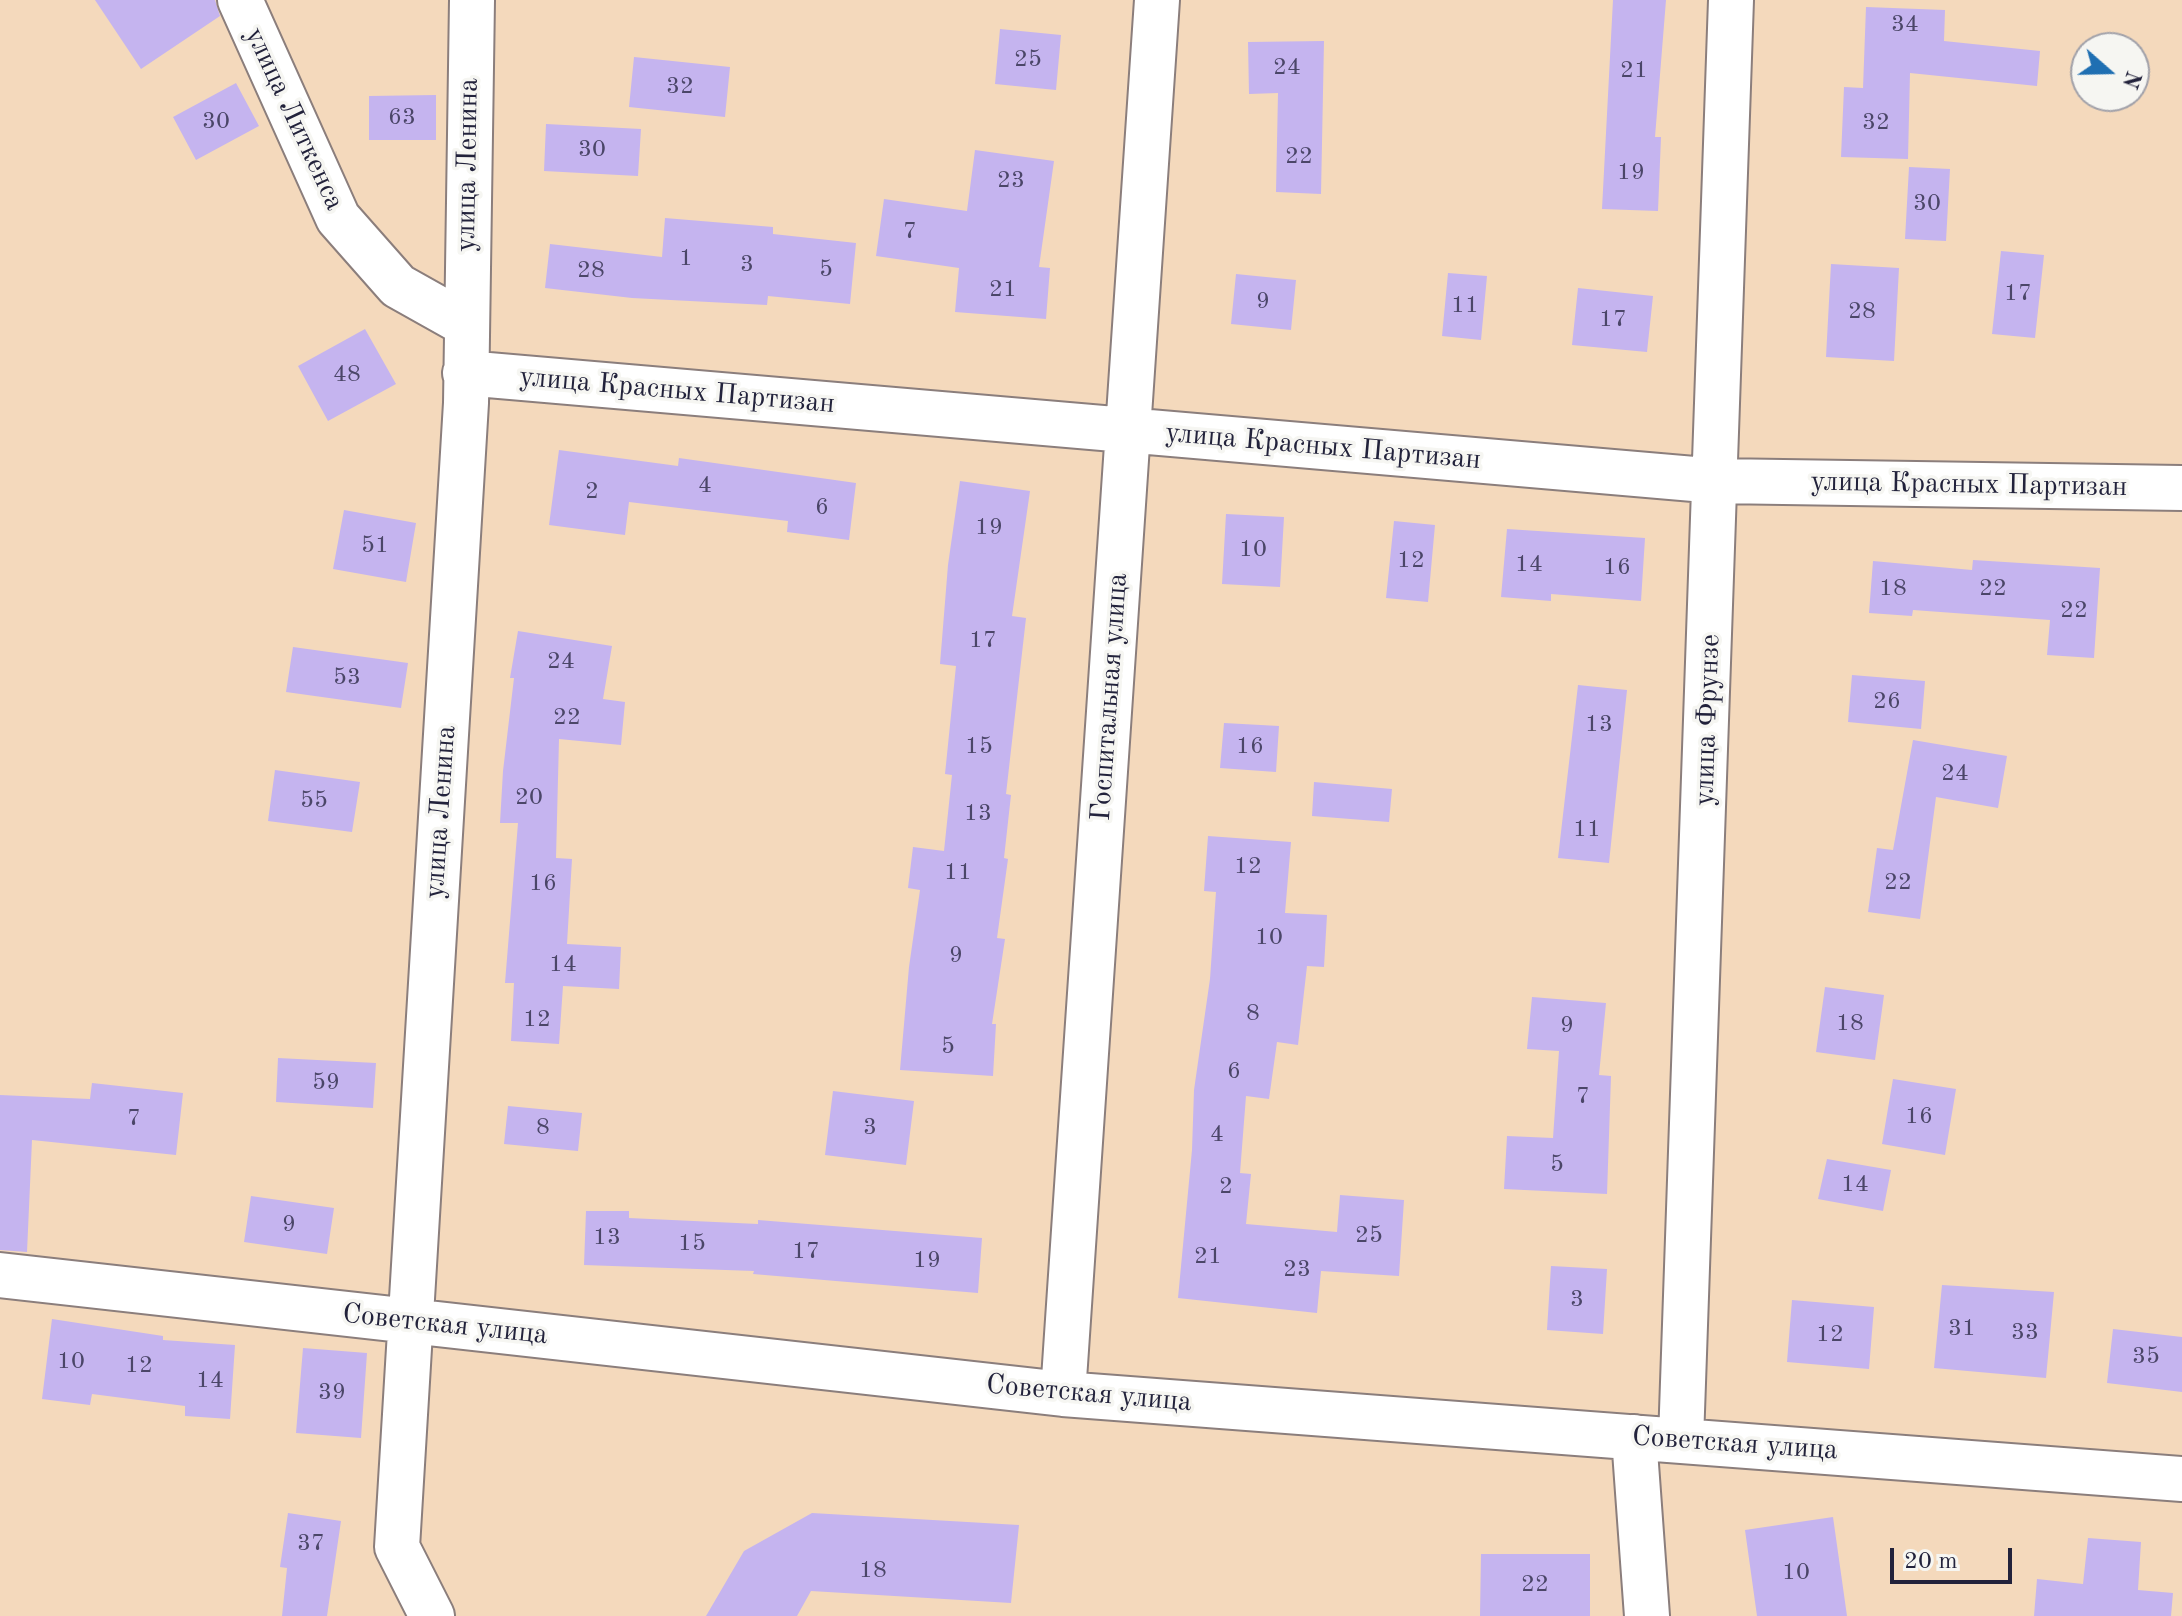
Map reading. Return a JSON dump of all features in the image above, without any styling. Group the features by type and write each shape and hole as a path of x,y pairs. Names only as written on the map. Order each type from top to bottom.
{"street":[{"name":"улица Литкенса","path":"240,0 338,218 398,286 464,323"},
{"name":"улица Ленина","path":"432,1616 397,1547 465,373 472,0"},
{"name":"Госпитальная улица","path":"1063,1394 1157,0"},
{"name":"улица Фрунзе","path":"1681,1440 1717,481 1731,0"},
{"name":"улица Красных Партизан","path":"465,373 1717,481 2182,488"},
{"name":"Советская улица","path":"0,1275 1063,1394 2182,1479"},
{"path":"1634,1437 1647,1616"}],"building":[{"path":"95,0 215,0 220,16 141,69"},
{"path":"1613,0 1666,0 1655,137 1661,137 1658,211 1602,209"},
{"path":"1866,7 1945,10 1944,41 2040,51 2037,86 1910,73 1908,159 1841,157 1844,87 1863,88"},
{"path":"1000,29 1061,35 1056,90 995,84"},
{"path":"1324,41 1321,194 1276,192 1278,93 1249,94 1248,42"},
{"path":"634,57 730,67 725,117 629,107"},
{"path":"236,83 259,126 196,160 173,117"},
{"path":"436,95 436,140 369,140 369,96"},
{"path":"546,124 641,129 638,176 544,171"},
{"path":"975,150 1054,161 1039,267 1050,268 1046,319 955,312 959,268 876,256 884,199 967,211"},
{"path":"1909,167 1950,169 1946,241 1905,239"},
{"path":"665,218 773,227 773,234 856,243 850,304 768,296 767,305 632,298 545,288 550,244 662,257"},
{"path":"2001,251 2044,255 2035,338 1992,334"},
{"path":"1831,264 1899,268 1894,361 1826,357"},
{"path":"1448,273 1487,276 1481,340 1442,336"},
{"path":"1236,274 1296,280 1291,330 1231,324"},
{"path":"1578,288 1653,296 1647,352 1572,345"},
{"path":"365,329 396,384 328,421 298,366"},
{"path":"559,450 678,466 679,458 856,483 849,540 787,532 788,521 629,502 625,535 549,525"},
{"path":"960,481 1030,491 1012,616 1026,618 1006,794 1011,795 1004,858 1008,859 997,938 1005,939 992,1024 996,1024 993,1076 900,1070 909,967 920,890 908,888 913,847 944,851 952,775 945,774 956,666 940,664 948,565"},
{"path":"344,510 416,523 406,582 333,569"},
{"path":"1226,514 1284,517 1280,587 1222,584"},
{"path":"1394,521 1435,525 1428,602 1386,598"},
{"path":"1507,529 1645,538 1641,601 1551,594 1551,601 1501,597"},
{"path":"1973,560 2100,568 2094,658 2047,655 2050,620 1913,610 1912,616 1869,613 1873,561 1972,570"},
{"path":"518,631 612,646 603,699 625,702 621,745 559,739 556,858 572,859 567,944 621,947 619,989 563,986 559,1044 511,1041 514,983 505,983 518,823 500,823 514,678 510,678"},
{"path":"293,647 408,663 401,708 286,692"},
{"path":"1852,675 1925,681 1921,729 1848,722"},
{"path":"1578,685 1627,690 1609,863 1558,858"},
{"path":"1224,723 1279,726 1276,772 1220,768"},
{"path":"1913,740 2007,756 1998,808 1936,797 1920,919 1868,912 1877,848 1893,850"},
{"path":"275,770 360,782 352,832 268,821"},
{"path":"1314,782 1392,789 1389,822 1312,816"},
{"path":"1208,836 1291,842 1285,913 1327,915 1324,967 1307,966 1298,1045 1277,1042 1269,1099 1246,1096 1240,1173 1251,1174 1246,1224 1337,1232 1340,1195 1404,1200 1399,1276 1321,1271 1317,1313 1178,1298 1192,1150 1194,1090 1210,979 1216,892 1204,891"},
{"path":"1825,987 1884,995 1875,1060 1816,1052"},
{"path":"1532,997 1606,1003 1599,1075 1611,1076 1607,1194 1504,1189 1507,1136 1553,1138 1559,1051 1527,1049"},
{"path":"278,1058 376,1063 373,1108 276,1102"},
{"path":"1893,1079 1956,1089 1945,1155 1882,1144"},
{"path":"92,1083 183,1093 176,1155 32,1140 27,1252 0,1250 0,1095 90,1099"},
{"path":"833,1091 914,1101 906,1165 825,1155"},
{"path":"508,1106 582,1113 578,1151 504,1144"},
{"path":"1827,1159 1891,1170 1883,1211 1818,1199"},
{"path":"251,1196 334,1208 327,1254 244,1242"},
{"path":"586,1211 629,1211 629,1218 758,1224 758,1220 982,1238 978,1293 753,1274 754,1271 584,1265"},
{"path":"1551,1266 1607,1269 1603,1334 1547,1330"},
{"path":"1942,1285 2054,1292 2046,1378 1934,1368"},
{"path":"1792,1300 1874,1307 1869,1369 1787,1362"},
{"path":"52,1319 163,1336 163,1340 235,1345 230,1419 185,1416 185,1406 92,1394 90,1405 42,1399"},
{"path":"2113,1329 2182,1337 2182,1392 2107,1383"},
{"path":"303,1348 367,1353 361,1438 296,1433"},
{"path":"288,1513 341,1521 327,1616 282,1616 287,1568 280,1567"},
{"path":"812,1513 1019,1525 1011,1603 811,1591 797,1616 706,1616 744,1551"},
{"path":"1833,1517 1847,1616 1757,1616 1745,1530"},
{"path":"2088,1538 2141,1542 2138,1590 2173,1593 2171,1616 2034,1616 2037,1579 2083,1584"},
{"path":"1481,1554 1590,1554 1590,1616 1480,1616"}]}
